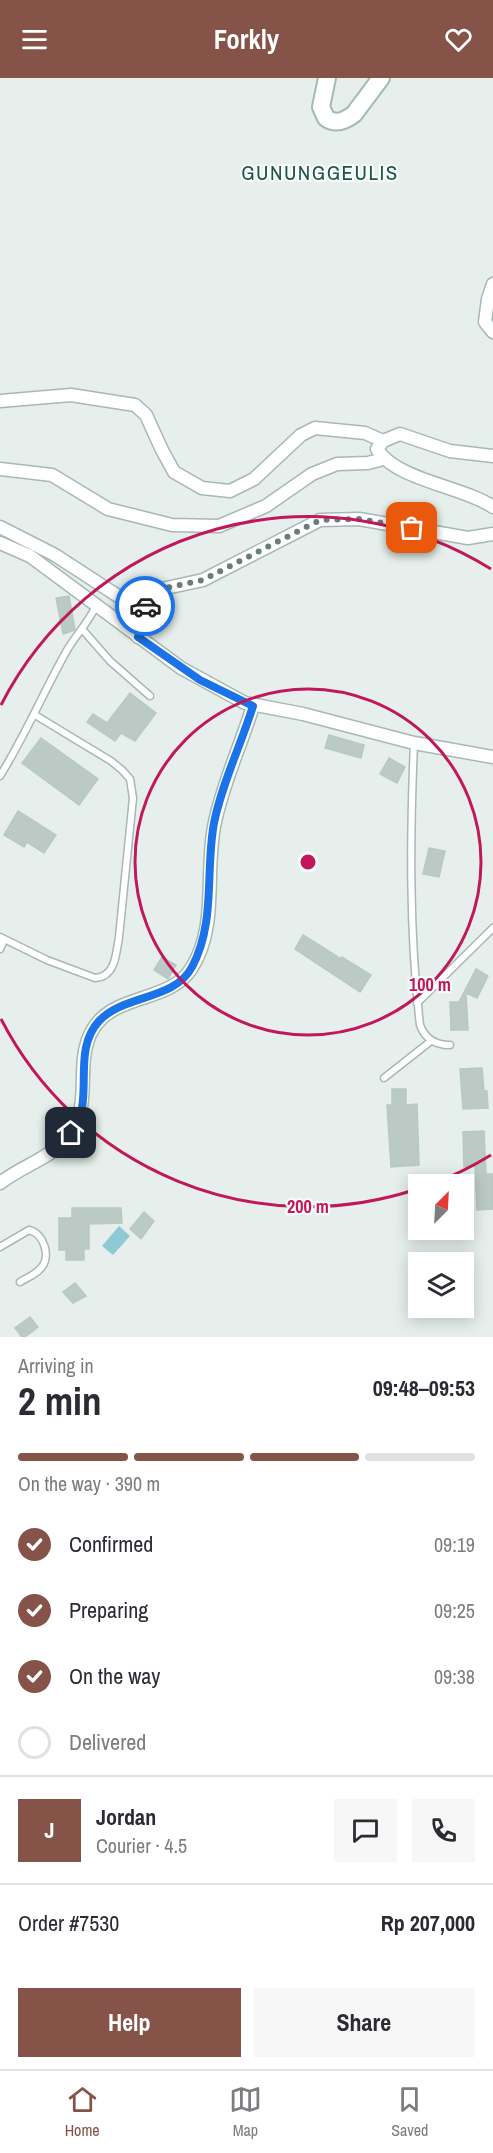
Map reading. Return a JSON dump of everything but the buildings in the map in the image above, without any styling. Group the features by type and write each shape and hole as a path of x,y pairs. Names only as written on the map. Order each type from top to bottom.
{"main road":[{"path":"327,78 321,110 329,120 338,122 354,114 381,78"}],"street":[{"path":"493,284 488,299 485,322 493,332"},
{"path":"0,401 71,395 135,405 146,415 174,472 202,488 230,491 254,479 301,435 315,428 365,433 383,441"},
{"path":"493,456 450,450 400,434 383,441 377,449 383,459 421,478 493,507"},
{"path":"0,469 52,475 108,509 119,512 172,525 219,526 266,506 312,474 337,464 368,463 383,459"},
{"path":"141,611 157,590 203,580 320,520 359,519 468,538 493,534"},
{"path":"0,527 55,555 141,611 148,626 138,637"},
{"path":"0,543 30,556 200,680 253,706 303,714 414,743 493,757"},
{"path":"0,1183 56,1149 71,1133 82,1107 86,1047 99,1020 119,1007 177,986 191,969 206,924 214,824 253,706"}],"lane":[{"path":"0,776 35,715 66,652 88,623 96,605"},
{"path":"82,629 110,661 150,696"},
{"path":"0,949 2,939 77,972 101,978 109,972 115,959 122,918 133,798 130,779 111,761 35,715"},
{"path":"414,743 412,808 414,958 417,1003 423,1032 431,1041 450,1045"},
{"path":"417,1003 493,928"},
{"path":"384,1078 431,1041"},
{"path":"0,1247 29,1230 38,1233 45,1251 45,1262 41,1269 20,1282"}],"water":[{"path":"119,1226 130,1236 113,1255 102,1246"}],"way so far":[{"path":"145,606 157,590 203,580 320,520 359,519 412,528"}],"district":[{"name":"GUNUNGGEULIS","path":"320,173"}],"route":[{"path":"71,1133 82,1107 86,1047 99,1020 119,1007 177,986 191,969 204,937 214,824 253,706 200,680 138,637 148,626 141,611 145,606"}]}
